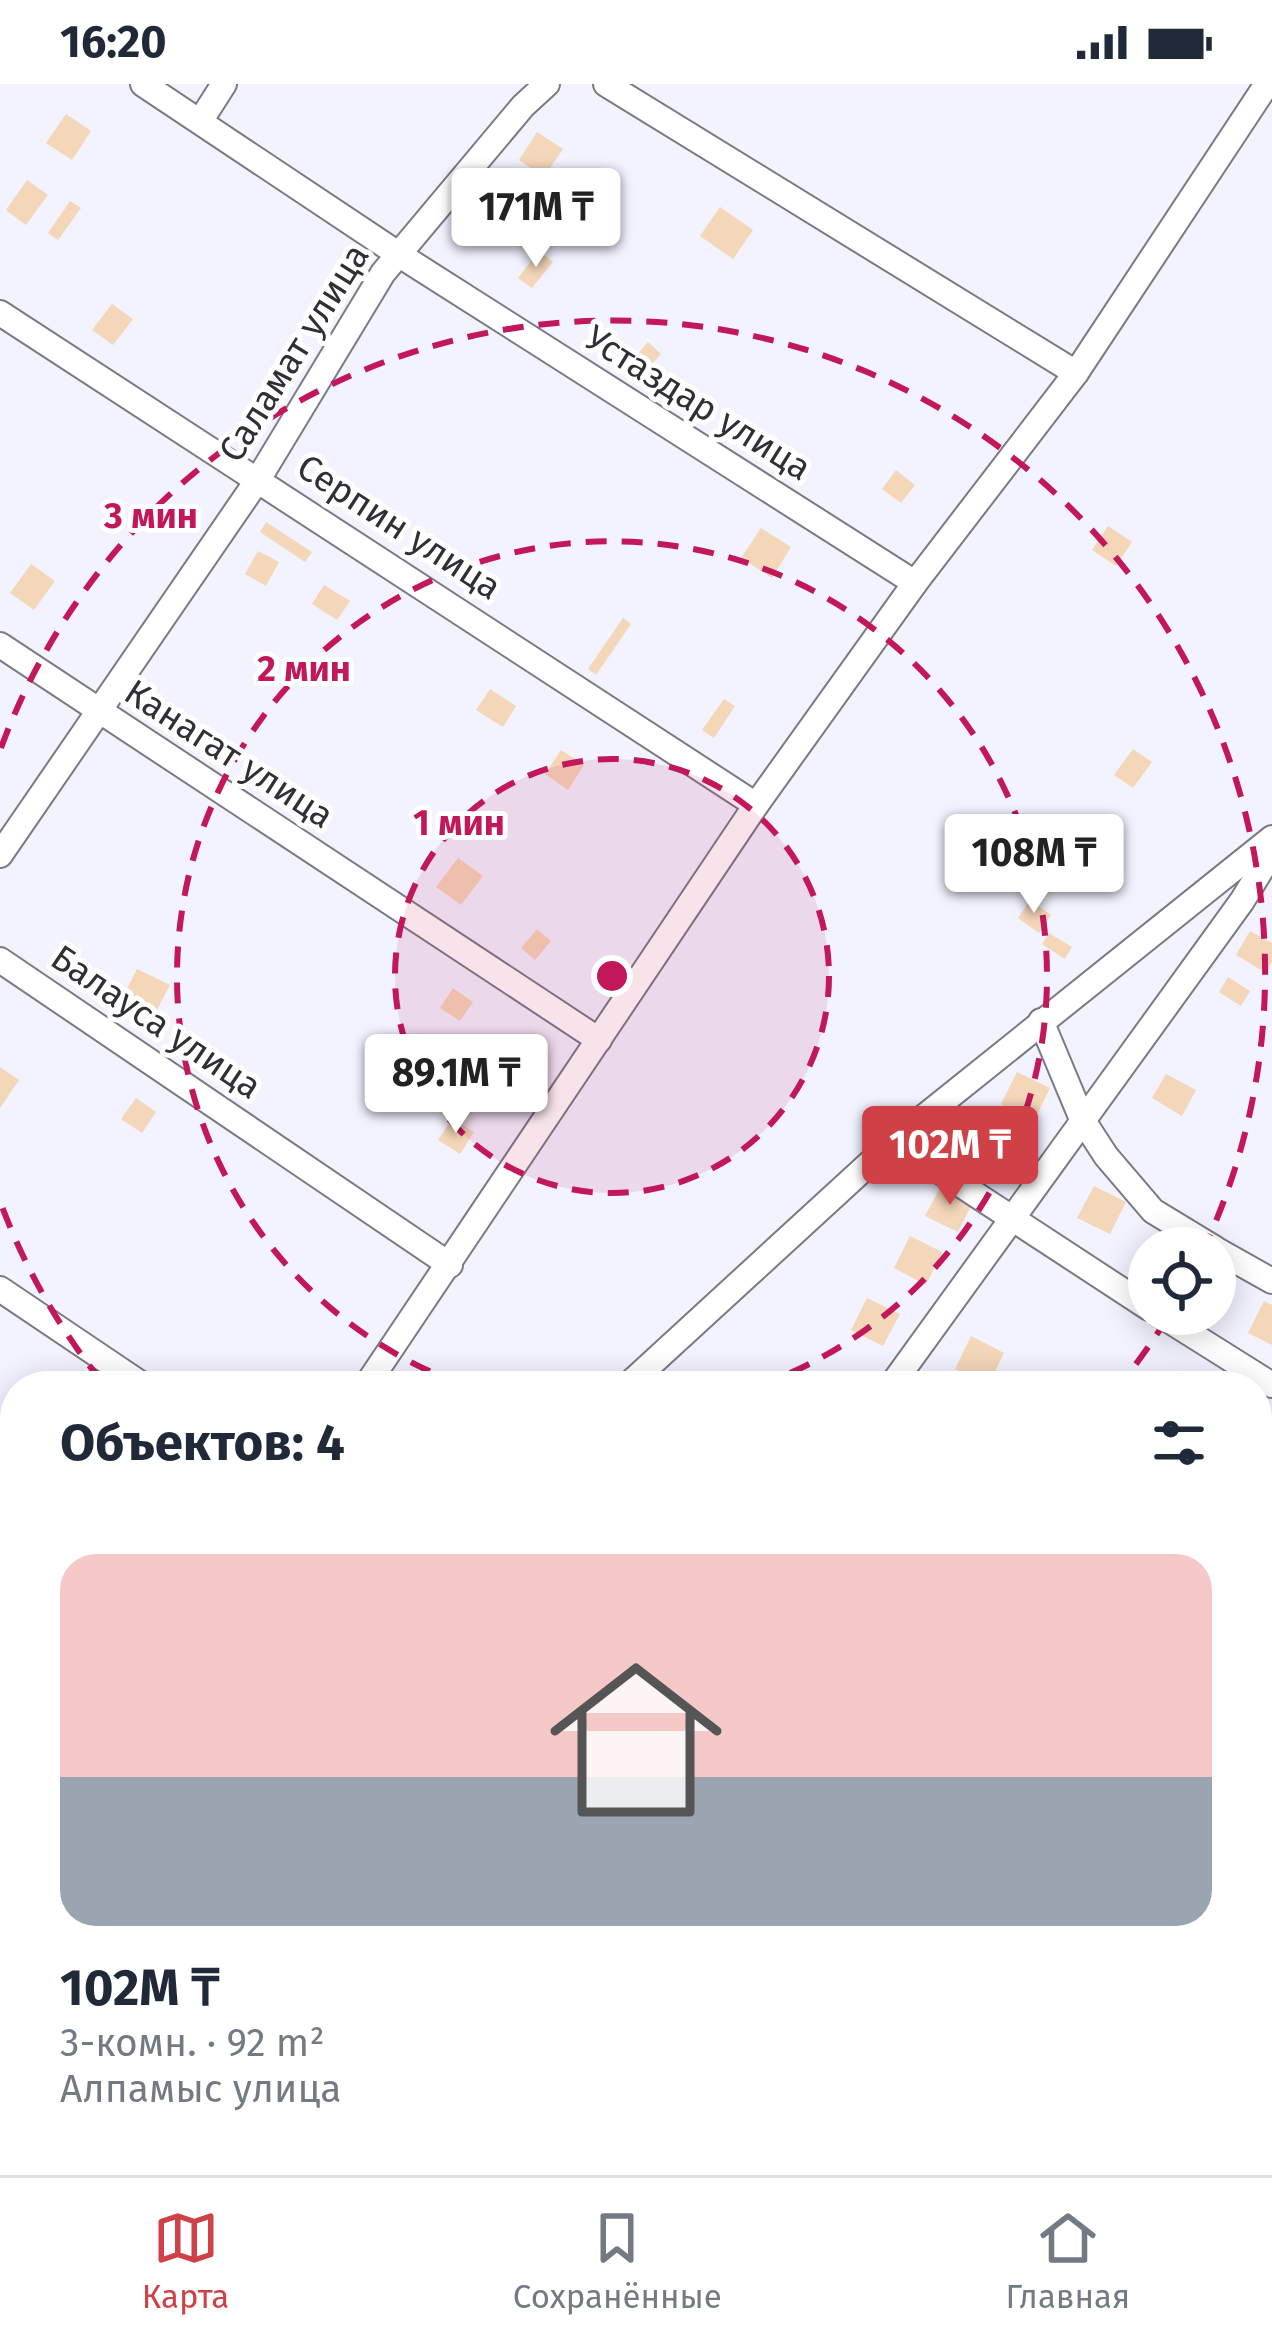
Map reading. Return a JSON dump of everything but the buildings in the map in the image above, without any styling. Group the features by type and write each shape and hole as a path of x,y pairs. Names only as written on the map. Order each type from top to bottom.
{"street":[{"name":"Устаздар улица","path":"142,84 398,254 915,583"},
{"path":"201,120 224,84"},
{"name":"Саламат улица","path":"0,855 259,478 398,254 547,84"},
{"path":"606,84 1076,373"},
{"path":"376,1371 756,805 915,583 1076,373 1267,84"},
{"name":"Серпин улица","path":"0,313 756,805"},
{"name":"Канагат улица","path":"0,645 599,1040"},
{"path":"643,1371 893,1141 1272,838"},
{"path":"903,1371 1242,901 1272,852"},
{"name":"Балауса улица","path":"0,960 450,1265"},
{"path":"1041,1021 1082,1119 1106,1156 1153,1211 1179,1227"},
{"path":"893,1141 1128,1295"},
{"path":"1236,1261 1272,1281"},
{"path":"0,1289 122,1371"},
{"path":"1192,1335 1250,1371"}]}
